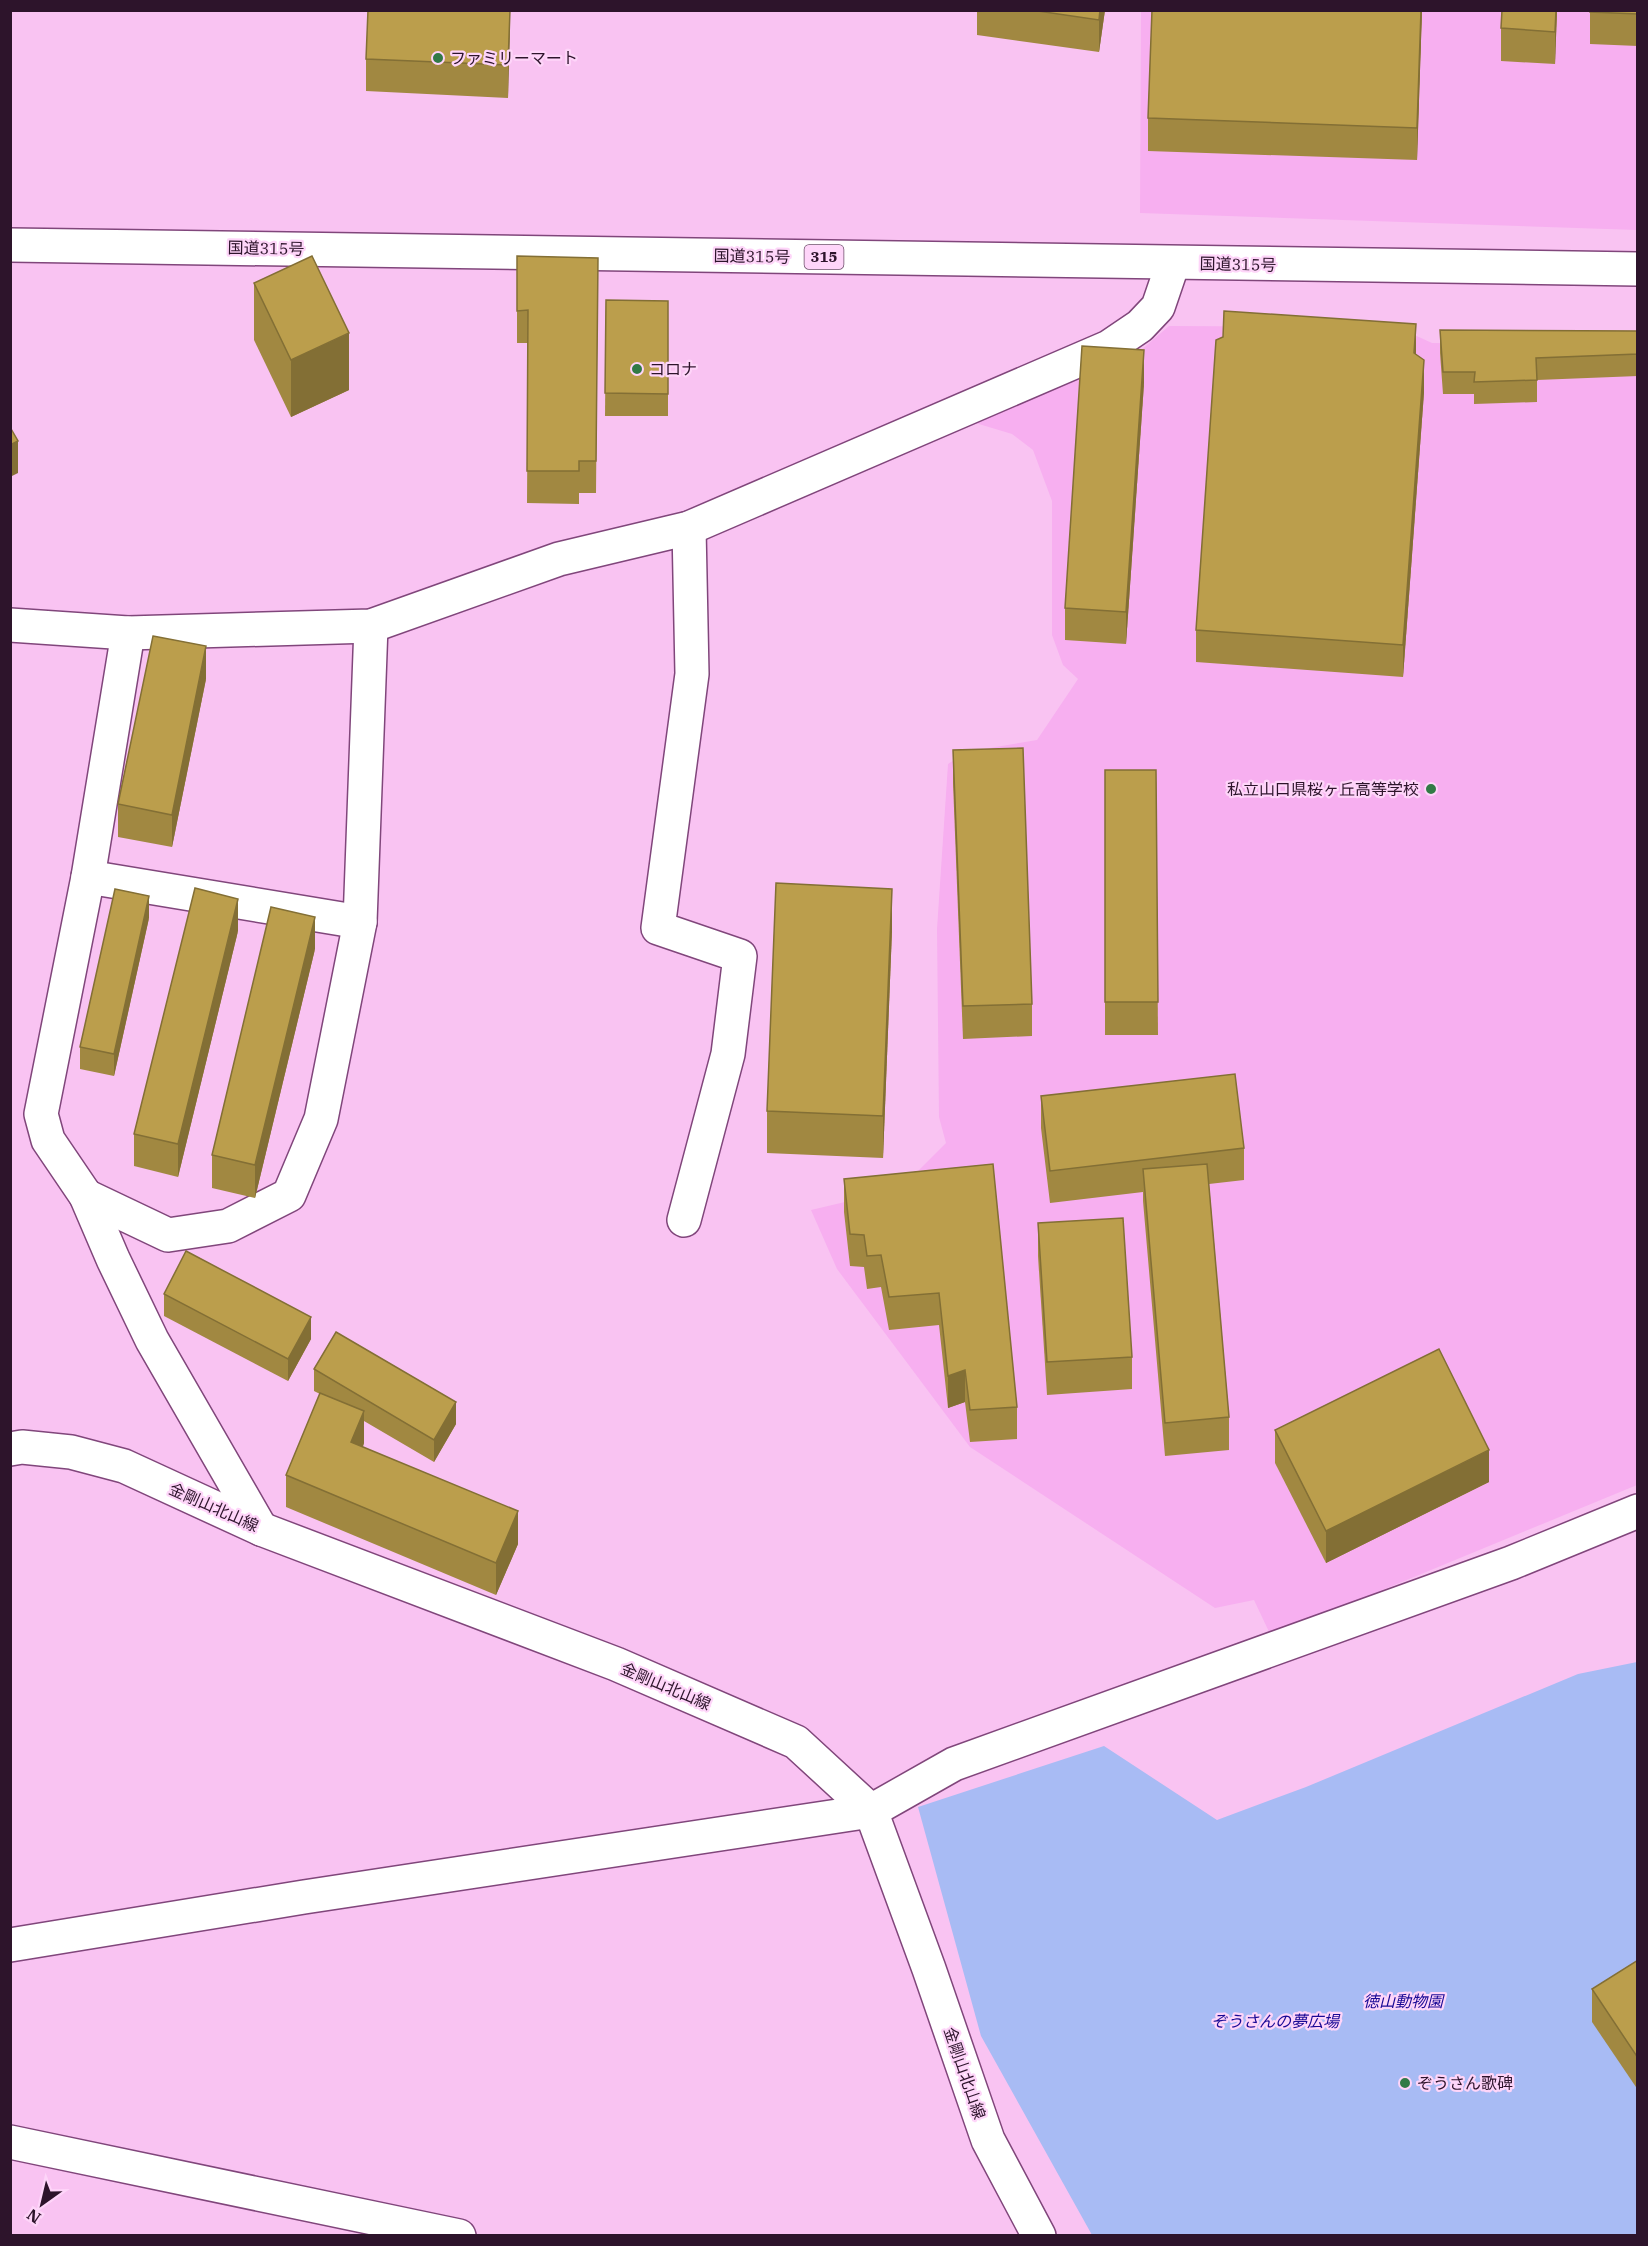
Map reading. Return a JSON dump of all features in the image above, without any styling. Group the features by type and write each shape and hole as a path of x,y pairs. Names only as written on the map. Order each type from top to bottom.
{"main road":[{"name":"国道315号","path":"10,245 1638,269"},
{"path":"10,625 128,633 371,626 560,559 689,528 1109,347 1140,326 1158,307 1173,263"},
{"path":"684,1220 728,1054 740,956 658,928 692,674 689,528"},
{"path":"86,1197 168,1235 228,1226 289,1195 321,1119 360,922 371,626"},
{"path":"128,633 88,877 41,1114 48,1140 86,1197 152,1340 261,1529"},
{"path":"88,877 360,922"},
{"name":"金剛山北山線","path":"10,1449 22,1447 71,1452 124,1466 261,1529 616,1664 796,1742 871,1811 988,2140 1039,2235"},
{"path":"10,1945 304,1897 871,1811 954,1764 1511,1563 1638,1511"},
{"path":"10,2142 459,2235"}],"shaded area":[{"path":"1141,11 1637,11 1637,230 1140,213"},
{"path":"1169,326 1397,327 1432,343 1637,346 1637,1485 1271,1636 1254,1600 1215,1608 970,1447 837,1269 811,1210 900,1189 946,1143 939,1117 937,929 948,764 966,752 1037,740 1078,679 1063,665 1052,635 1052,501 1033,450 1012,434 949,415 1139,352"}],"green space":[{"name":"徳山動物園","path":"1637,1662 1637,2235 1092,2235 981,2036 918,1807 1104,1746 1217,1820 1306,1787 1578,1674"}],"building":[{"path":"368,10 510,10 508,65 366,59"},
{"path":"1031,10 1100,10 1099,20"},
{"path":"1152,10 1421,10 1417,128 1148,118"},
{"path":"1502,10 1556,10 1555,32 1501,28"},
{"path":"1590,10 1638,10 1638,14 1590,12"},
{"path":"312,256 349,333 291,360 254,283"},
{"path":"517,256 598,258 596,461 579,461 579,471 527,471 528,310 517,311"},
{"name":"コロナ","path":"606,300 668,301 668,394 605,393"},
{"path":"1224,311 1416,324 1414,353 1424,360 1403,645 1196,630 1216,340 1223,337"},
{"path":"1440,330 1638,331 1638,354 1536,358 1537,380 1474,382 1475,372 1443,372"},
{"path":"1082,346 1144,350 1126,612 1065,608"},
{"path":"10,427 18,441 10,445"},
{"path":"153,636 206,646 172,815 118,804"},
{"path":"1023,748 1032,1004 963,1006 953,750"},
{"path":"1105,770 1156,770 1158,1002 1105,1002"},
{"path":"776,883 892,889 883,1116 767,1111"},
{"path":"195,888 238,899 178,1144 134,1134"},
{"path":"115,889 149,896 114,1054 80,1047"},
{"path":"271,907 315,917 255,1165 212,1155"},
{"path":"1235,1074 1244,1148 1050,1171 1041,1096"},
{"path":"993,1164 1017,1407 970,1410 965,1370 948,1376 939,1293 889,1297 881,1255 867,1256 864,1235 850,1234 844,1179"},
{"path":"1207,1164 1229,1417 1165,1423 1143,1169"},
{"path":"1123,1218 1132,1357 1047,1362 1038,1223"},
{"path":"186,1251 311,1317 288,1359 164,1294"},
{"path":"336,1332 456,1402 434,1440 314,1369"},
{"path":"1439,1349 1489,1450 1326,1531 1275,1430"},
{"path":"320,1393 364,1411 351,1442 518,1511 496,1563 286,1475"},
{"path":"1638,1960 1638,2058 1592,1989"}],"place":[{"name":"ファミリーマート","path":"438,58"},
{"name":"コロナ","path":"637,369"},
{"name":"私立山口県桜ヶ丘高等学校","path":"1431,789"},
{"name":"ぞうさん歌碑","path":"1405,2083"}],"park label":[{"name":"ぞうさんの夢広場","path":"1275,2021"}]}
